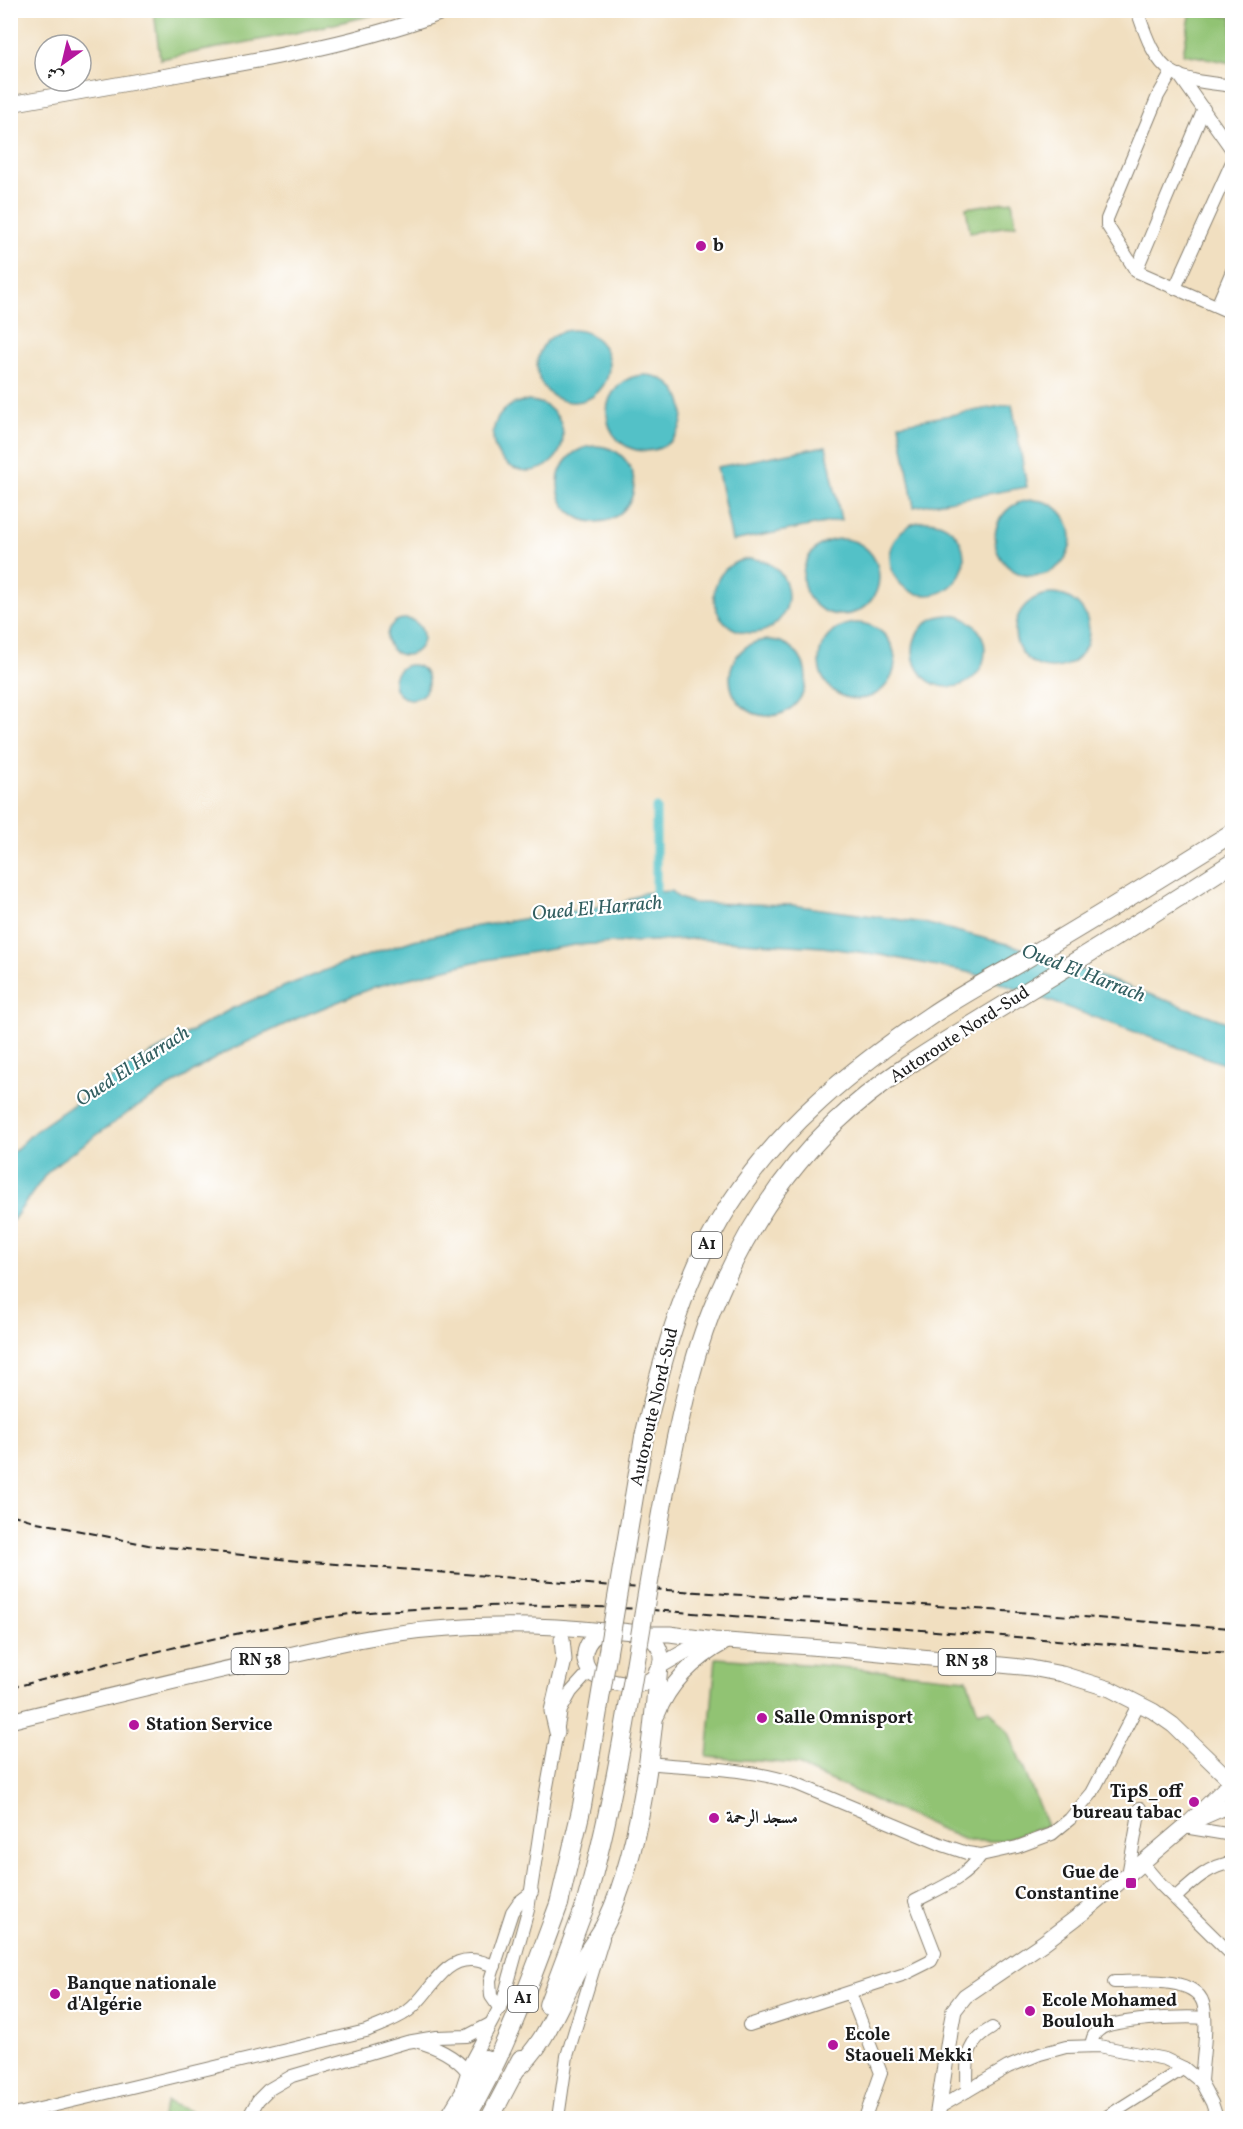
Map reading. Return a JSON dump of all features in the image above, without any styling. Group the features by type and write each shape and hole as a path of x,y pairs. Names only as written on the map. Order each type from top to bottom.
{"highway":[{"name":"Autoroute Nord-Sud","path":"458,2114 492,2071 559,1904 582,1806 642,1448 656,1384 670,1332 685,1293 729,1205 761,1160 794,1123 836,1086 878,1054 931,1015 1233,833"},
{"name":"Autoroute Nord-Sud","path":"490,2118 552,1997 584,1909 610,1807 656,1538 676,1436 700,1347 719,1293 740,1249 778,1190 802,1159 836,1122 889,1079 1233,863"},
{"path":"516,2069 525,2062 538,2045 584,1958 607,1922 632,1850 648,1763 659,1668"}],"main road":[{"path":"10,97 289,46 363,29 419,10"},
{"path":"10,104 351,42 407,26 447,10"},
{"name":"RN 38","path":"10,1721 178,1679 387,1635 436,1629 513,1627 565,1627 604,1631"},
{"name":"RN 38","path":"513,1627 562,1639 588,1666"},
{"path":"604,1631 638,1634 646,1636 659,1648 661,1657 659,1668 648,1682 633,1684 603,1679 588,1666 586,1648 588,1642 598,1634 604,1631"},
{"name":"RN 38","path":"638,1634 663,1634 1031,1668 1084,1680 1138,1702 1163,1718 1197,1749 1228,1785 1224,1799 1231,1806"},
{"path":"557,1732 552,1711 564,1660 562,1639"},
{"path":"652,1726 668,1692 680,1677 722,1640"},
{"name":"RN 38","path":"659,1668 686,1651 722,1640"},
{"path":"939,2113 954,2010 965,1996 1043,1943 1128,1875 1187,1825 1228,1785"},
{"path":"1187,1825 1231,1806"}],"street":[{"path":"1137,10 1155,52 1165,67 1175,74 1227,133 1233,150"},
{"path":"1175,74 1199,81 1233,86"},
{"path":"1175,74 1158,96 1107,219 1109,230 1136,271 1233,313"},
{"path":"1136,271 1204,109"},
{"path":"1175,288 1233,162"},
{"path":"1217,306 1233,271"},
{"path":"458,2114 467,2071 500,2009 506,1992 532,1892 544,1803 563,1704 588,1666"},
{"path":"648,1763 756,1773 777,1778 797,1784 943,1845 981,1855 1030,1843 1052,1834 1070,1819 1092,1794 1138,1702"},
{"path":"1128,1875 1140,1808"},
{"path":"1187,1825 1233,1835"},
{"path":"749,2025 905,1974 930,1961 935,1953 915,1901 968,1872 981,1855"},
{"path":"1142,1863 1233,1955"},
{"path":"1175,1898 1197,1878 1222,1864 1233,1863"},
{"path":"500,2009 495,2003 490,1988 495,1966 512,1912 519,1902 532,1892"},
{"path":"558,2118 567,2056 607,1922"},
{"path":"10,2116 366,2031 408,2011 445,1970 454,1964 462,1960 472,1960 495,1966"},
{"path":"1113,1982 1181,1984 1190,1989 1203,2002 1205,2018 1201,2082"},
{"path":"850,1993 881,2073 865,2118"},
{"path":"1091,2046 1093,2036 1100,2029 1111,2024 1183,2017 1205,2018"},
{"path":"248,2118 258,2100 268,2090 292,2076 414,2041 436,2037 460,2038 491,2024"},
{"path":"967,2091 969,2051 978,2036 992,2028"},
{"path":"451,2057 454,2046 460,2038"},
{"path":"414,2041 426,2044 451,2057 467,2071"},
{"path":"939,2113 967,2091 1008,2067 1040,2054 1066,2048 1099,2046 1166,2059 1184,2068 1201,2082 1217,2118"},
{"path":"1105,2118 1184,2068"}],"green space":[{"path":"154,10 391,11 295,33 160,59"},
{"path":"1191,11 1232,17 1232,63 1183,54"},
{"path":"1012,201 1016,225 970,232 966,208"},
{"path":"716,1658 967,1679 978,1712 989,1709 1009,1733 1047,1826 999,1841 967,1841 798,1764 707,1757"},
{"path":"167,2102 200,2115 198,2118 161,2118"}],"water":[{"path":"573,330 593,336 603,346 609,366 603,386 593,396 573,402 553,396 543,386 537,366 543,346 553,336"},
{"path":"645,375 659,378 672,386 680,399 683,413 680,427 672,440 659,448 645,451 631,448 618,440 610,427 607,413 610,399 618,386 631,378"},
{"path":"535,401 548,407 557,416 561,422 563,436 561,450 553,461 542,469 521,471 503,461 495,450 493,429 503,411 514,403"},
{"path":"1012,404 1027,487 914,507 899,424"},
{"path":"589,446 603,446 617,452 628,463 634,477 631,499 623,511 603,522 589,522 575,516 564,505 558,491 558,477 564,463 575,452"},
{"path":"826,446 841,520 732,541 717,467"},
{"path":"1033,500 1047,503 1060,511 1068,524 1071,538 1068,552 1060,565 1047,573 1033,576 1019,573 1006,565 998,552 995,538 998,524 1006,511 1019,503"},
{"path":"927,521 948,527 958,537 964,558 958,579 948,589 927,595 906,589 896,579 890,558 896,537 906,527"},
{"path":"841,539 856,542 868,550 876,562 879,577 876,592 868,604 856,612 841,615 826,612 814,604 806,592 803,577 806,562 814,550 826,542"},
{"path":"758,559 778,569 786,582 788,596 786,610 778,623 765,631 744,633 724,623 716,610 714,589 724,569 737,561"},
{"path":"1052,594 1066,597 1078,605 1086,617 1089,631 1086,645 1078,657 1066,665 1052,668 1038,665 1026,657 1018,645 1015,631 1018,617 1026,605 1038,597"},
{"path":"956,615 975,625 983,637 985,651 983,665 975,677 963,685 942,687 923,677 915,665 913,644 923,625 935,617"},
{"path":"405,619 418,624 423,637 418,650 405,655 392,650 387,637 392,624"},
{"path":"857,623 871,626 884,634 892,647 895,661 892,675 884,688 871,696 857,699 843,696 830,688 822,675 819,661 822,647 830,634 843,626"},
{"path":"768,640 783,643 795,651 803,663 806,678 803,693 795,705 783,713 768,716 753,713 741,705 733,693 730,678 733,663 741,651 753,643"},
{"path":"411,665 423,670 428,682 423,694 411,699 399,694 394,682 399,670"},
{"name":"Oued El Harrach","path":"671,891 679,898 692,903 792,905 924,923 1015,946 1232,1024 1232,1067 972,973 881,955 822,947 693,939 575,945 474,962 374,987 296,1019 222,1054 129,1112 59,1162 46,1174 11,1223 11,1154 34,1132 126,1068 231,1009 339,965 414,940 472,927 623,903 642,893"}],"waterway":[{"name":"Oued El Harrach","path":"656,808 656,892"}],"railway":[{"path":"10,1514 37,1522 148,1545 299,1561 652,1589 869,1601 1232,1628"},
{"path":"10,1688 269,1627 364,1612 472,1606 639,1609 1232,1653"}],"place":[{"name":"b","path":"701,246"},
{"name":"Salle Omnisport","path":"762,1718"},
{"name":"Station Service","path":"134,1725"},
{"name":"TipS_off bureau tabac","path":"1194,1802"},
{"name":"مسجد الرحمة","path":"714,1818"},
{"name":"Gue de Constantine","path":"1131,1883"},
{"name":"Banque nationale d'Algérie","path":"55,1994"},
{"name":"Ecole Mohamed Boulouh","path":"1030,2011"},
{"name":"Ecole Staoueli Mekki","path":"833,2045"}]}
